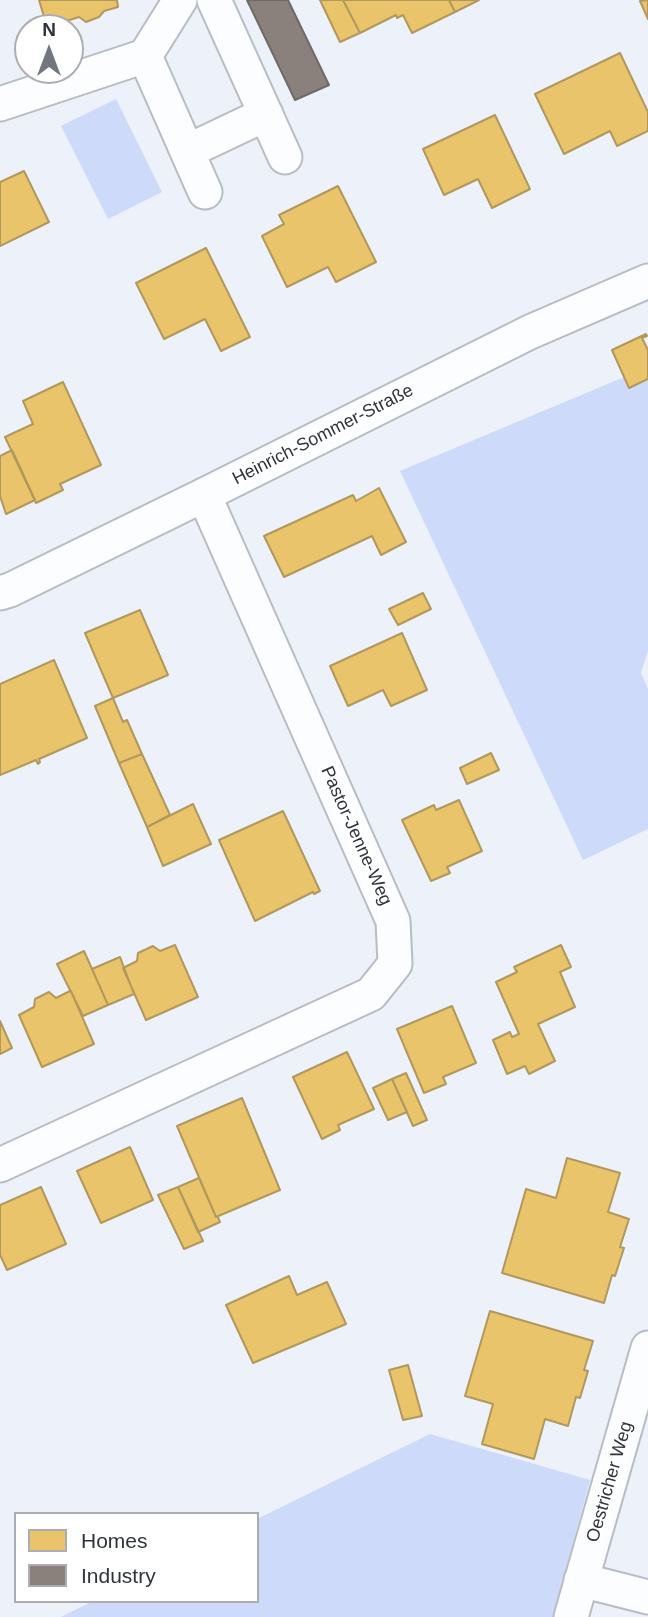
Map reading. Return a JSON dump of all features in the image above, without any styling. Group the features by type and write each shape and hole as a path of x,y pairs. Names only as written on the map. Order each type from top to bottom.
{"street":[{"path":"0,104 145,56 180,0"},
{"path":"214,0 285,158"},
{"path":"145,56 205,192"},
{"path":"188,151 266,114"},
{"name":"Heinrich-Sommer-Straße","path":"0,593 204,495 530,332 648,281"},
{"name":"Pastor-Jenne-Weg","path":"0,1165 371,994 395,964 393,921 204,495"},
{"name":"Oestricher Weg","path":"571,1617 648,1348"},
{"path":"581,1580 648,1597"}],"shaded area":[{"path":"116,99 162,192 108,219 61,126"},
{"path":"648,367 648,651 641,673 648,689 648,829 583,860 400,471"},
{"path":"430,1434 590,1480 553,1617 61,1617 89,1603 259,1603 259,1518"}],"building: Homes":[{"path":"39,0 117,0 118,7 104,11 99,17 86,22 84,14 43,14"},
{"path":"320,0 343,0 360,33 340,42"},
{"path":"343,0 449,0 455,12 412,33 403,15 397,18 396,15 360,33"},
{"path":"449,0 479,0 455,12"},
{"path":"648,0 648,19 640,1"},
{"path":"620,53 648,112 648,131 617,146 610,131 564,154 535,94"},
{"path":"495,115 530,189 492,208 478,179 444,195 423,149"},
{"path":"24,171 49,222 0,246 0,182"},
{"path":"338,186 376,262 336,282 328,267 287,287 262,236 284,224 279,215"},
{"path":"206,248 250,337 221,351 205,319 164,339 136,283"},
{"path":"646,334 647,336 642,338 648,350 648,379 629,388 612,350"},
{"path":"63,382 101,465 60,484 63,490 36,503 5,437 33,424 23,401"},
{"path":"12,450 35,500 6,514 0,496 0,456"},
{"path":"379,488 406,542 381,555 372,536 284,577 264,536 353,495 356,501"},
{"path":"423,593 431,609 398,625 389,609"},
{"path":"140,610 168,675 113,698 85,633"},
{"path":"402,633 427,690 391,706 383,690 348,706 330,666"},
{"path":"54,660 87,738 39,759 38,764 36,760 0,775 0,684"},
{"path":"113,698 123,722 127,720 142,754 119,763 95,706"},
{"path":"491,753 499,770 467,784 460,768"},
{"path":"142,754 170,815 147,827 119,763"},
{"path":"459,800 482,851 447,867 450,873 431,881 402,820 434,805 436,810"},
{"path":"193,804 211,844 163,866 147,827"},
{"path":"283,811 320,891 255,921 219,840"},
{"path":"175,945 198,997 146,1020 123,968 137,961 138,953 153,946 160,951"},
{"path":"561,945 571,967 560,972 575,1007 538,1024 555,1061 529,1074 525,1066 507,1074 493,1040 510,1032 512,1037 519,1034 496,982 517,972 514,967"},
{"path":"84,951 108,1005 83,1016 57,964"},
{"path":"120,957 134,994 108,1005 92,969"},
{"path":"71,991 94,1044 42,1067 19,1015 34,1007 35,999 49,992 56,998"},
{"path":"452,1006 476,1063 443,1077 446,1084 424,1093 397,1029"},
{"path":"0,1021 12,1048 0,1054"},
{"path":"347,1052 374,1109 338,1125 340,1130 322,1139 293,1077"},
{"path":"406,1073 427,1120 413,1126 392,1079"},
{"path":"392,1079 407,1112 388,1120 373,1088"},
{"path":"242,1098 280,1190 216,1217 177,1126"},
{"path":"130,1147 153,1200 101,1223 77,1171"},
{"path":"567,1158 620,1173 608,1212 629,1219 620,1247 624,1248 604,1303 502,1273 526,1189 556,1198"},
{"path":"199,1178 220,1222 198,1232 178,1187"},
{"path":"41,1187 66,1244 7,1270 0,1255 0,1205"},
{"path":"178,1187 203,1241 184,1249 158,1195"},
{"path":"289,1276 297,1295 327,1282 346,1324 253,1363 226,1305"},
{"path":"490,1311 593,1341 584,1370 588,1371 580,1398 576,1397 568,1426 545,1419 534,1459 482,1444 493,1404 465,1396"},
{"path":"408,1365 422,1416 403,1420 389,1370"}],"building: Industry":[{"path":"247,0 288,0 329,85 295,100"}]}
